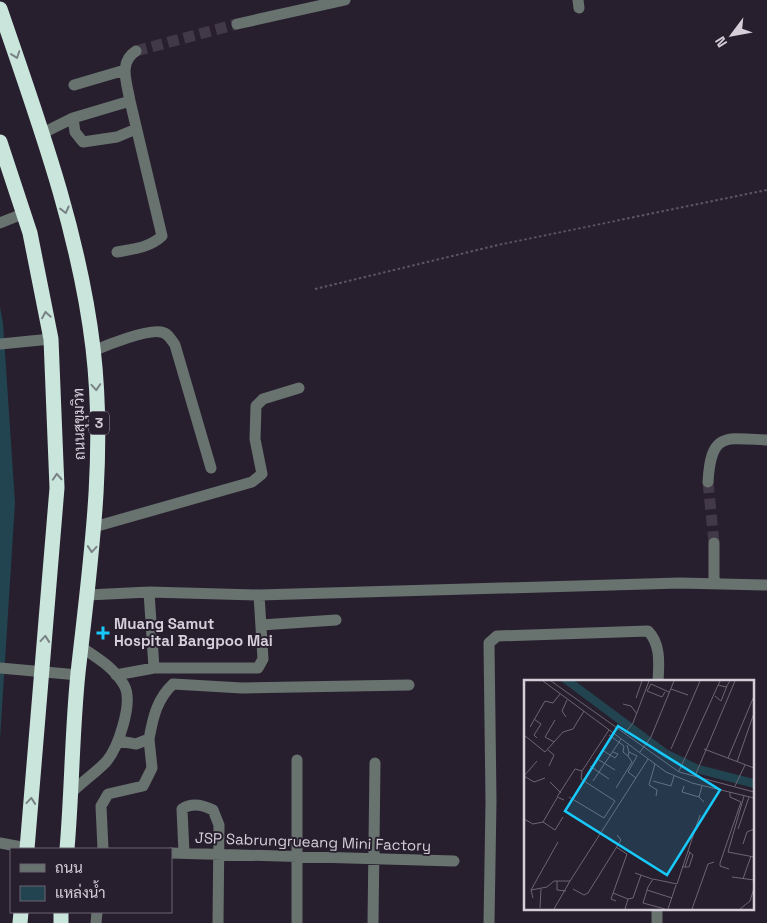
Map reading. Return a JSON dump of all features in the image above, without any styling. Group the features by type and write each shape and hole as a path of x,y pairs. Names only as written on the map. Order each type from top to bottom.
{"highway":[{"name":"ถนนสุขุมวิท","path":"0,9 43,133 70,233 93,351 99,425 94,527 78,675 67,848"},
{"name":"ถนนสุขุมวิท","path":"0,142 25,213 42,286 50,339 58,488 27,848"}],"lane":[{"path":"237,24 319,3 345,0"},
{"path":"117,252 144,247 156,242 162,236 136,129 125,70 125,63 128,57 136,52"},
{"path":"74,85 125,70"},
{"path":"43,133 73,118 130,102"},
{"path":"73,118 76,132 83,142 117,136 136,129"},
{"path":"0,223 25,213"},
{"path":"93,351 122,340 160,331 170,336 175,344 211,468"},
{"path":"0,344 50,339"},
{"path":"94,527 252,482 262,474 255,439 256,406 263,399 299,388"},
{"path":"708,482 709,462 715,446 724,440 767,440"},
{"path":"714,543 714,584"},
{"path":"88,595 149,592 259,594 714,584 767,585"},
{"path":"149,592 154,668"},
{"path":"116,675 154,668 258,668 263,660 259,594"},
{"path":"261,625 336,620"},
{"path":"489,923 491,801 489,643 496,636 648,631 655,638 659,655 658,680"},
{"path":"71,793 106,762 119,741 126,715 126,687 109,666 82,646"},
{"path":"5,668 42,670 78,675"},
{"path":"103,848 101,806 108,794 143,786 152,768 149,739 156,708 163,693 174,684 242,688 409,685"},
{"path":"119,741 136,744 149,739"},
{"path":"297,760 297,923"},
{"path":"373,923 375,763"},
{"path":"184,853 182,810 188,805 203,806 213,810 219,825 218,923"},
{"path":"0,843 22,848"},
{"name":"JSP Sabrungrueang Mini Factory","path":"172,853 454,861"},
{"path":"658,910 658,923"}],"path":[{"path":"315,289 498,245 767,190"}],"water":[{"path":"0,307 3,323 15,503 0,739"}],"tunnel":[{"path":"136,51 237,24"},
{"path":"708,482 714,543"}],"place":[{"name":"Muang Samut Hospital Bangpoo Mai","path":"103,633"}]}
